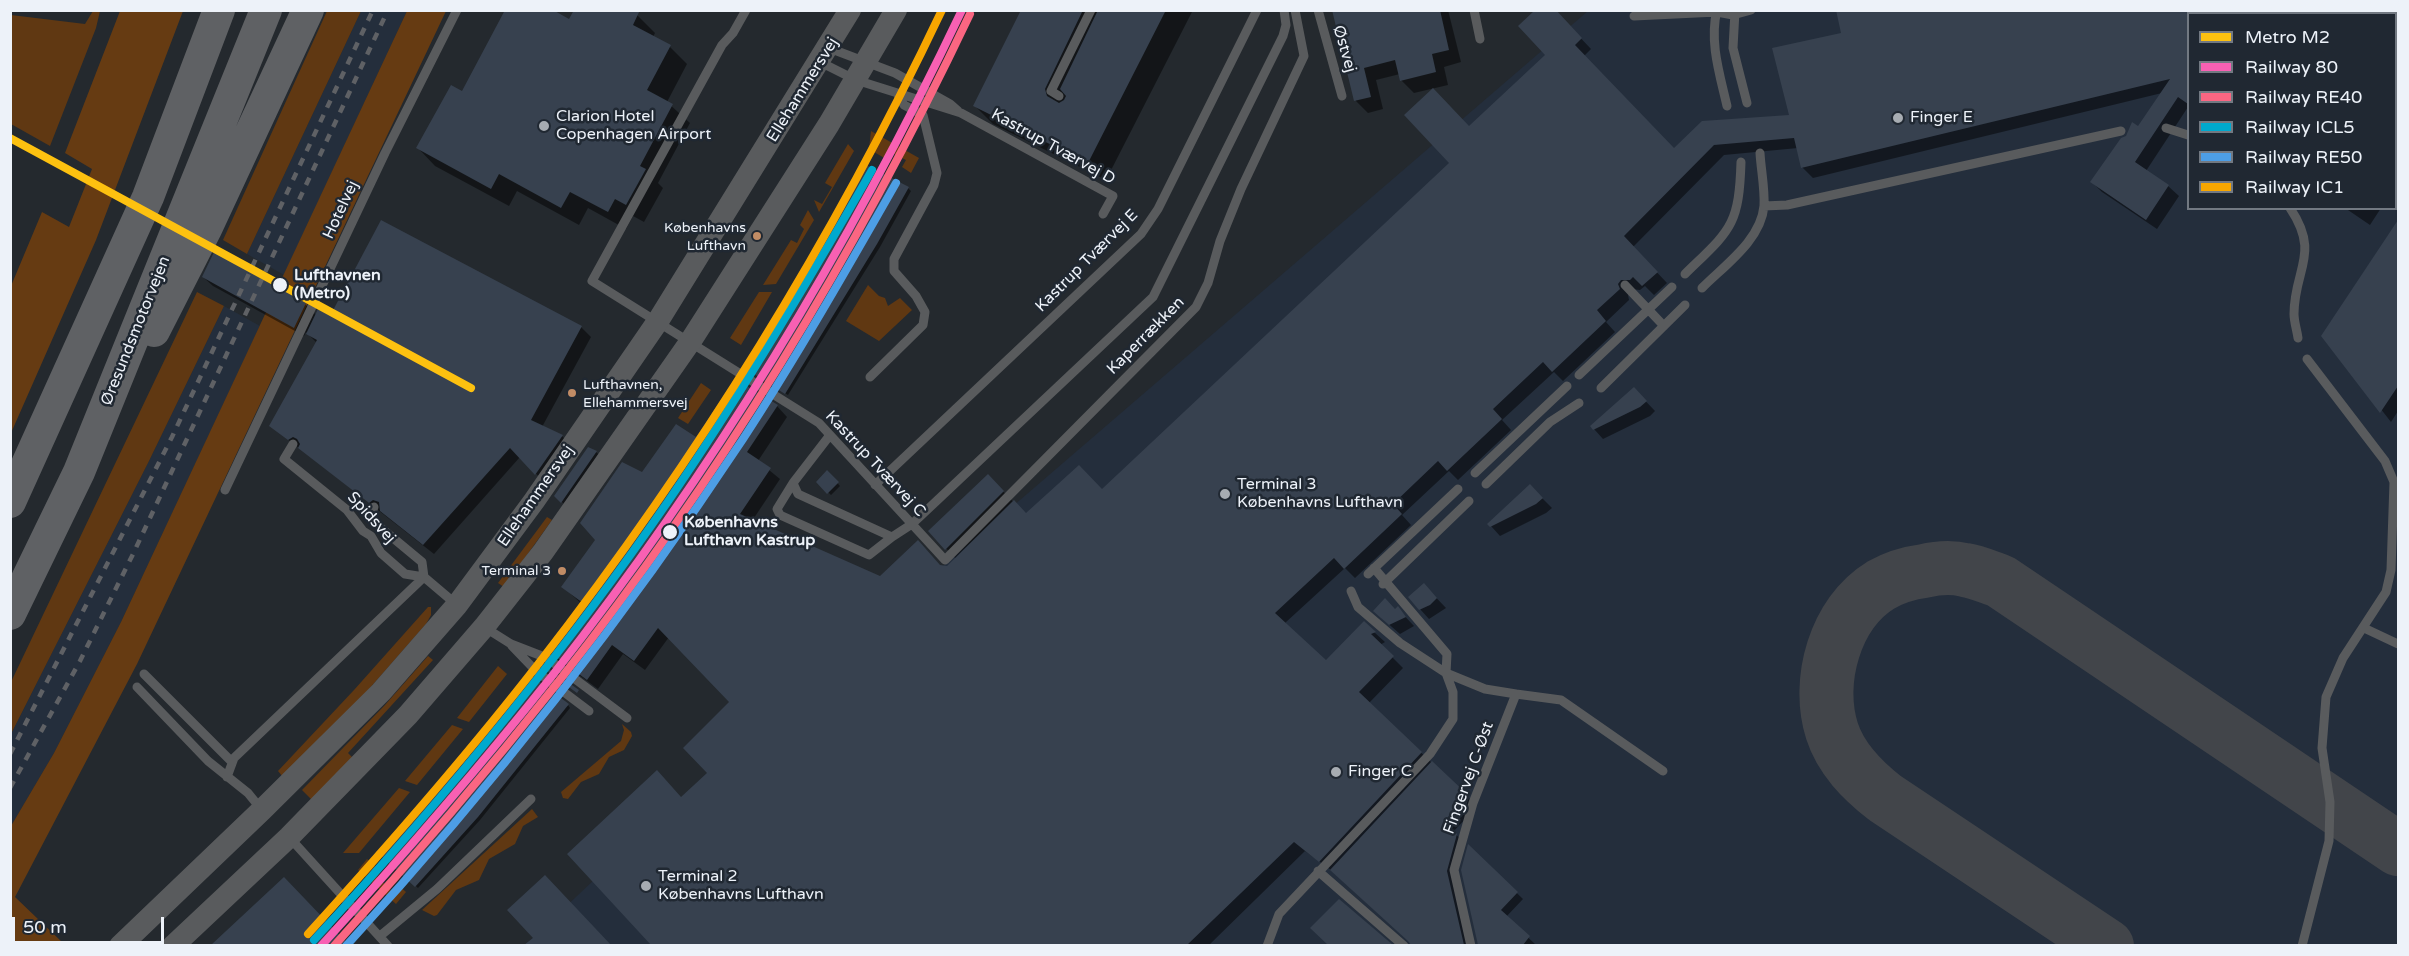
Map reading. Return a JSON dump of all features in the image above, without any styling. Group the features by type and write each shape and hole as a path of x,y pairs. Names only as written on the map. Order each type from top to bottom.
{"highway":[{"path":"10,502 148,197 219,10"},
{"name":"Øresundsmotorvejen","path":"10,614 79,472 266,10"},
{"path":"79,472 180,282 308,10"}],"street":[{"name":"Ellehammersvej","path":"120,945 262,810 381,692 457,605 534,501 658,321 850,10"},
{"path":"173,945 289,837 408,715 484,627 543,552 690,342 861,71 896,10"},
{"path":"457,605 484,627"},
{"path":"262,810 289,837"}],"lane":[{"name":"Hotelvej","path":"225,490 385,153 457,10"},
{"name":"Kastrup Tværvej C","path":"746,10 733,33 722,45 592,281 819,423 915,528"},
{"path":"1059,96 1052,91 1057,77 1091,10"},
{"name":"Kastrup Tværvej E","path":"875,485 1141,234 1158,209 1257,10"},
{"name":"Kaperrækken","path":"830,435 793,483 777,509 780,515 869,555 892,537 915,528 1154,297 1283,36 1286,25 1284,10"},
{"name":"Kaperrækken","path":"915,528 945,560 1196,307 1208,283 1220,241 1241,189 1304,56 1295,10"},
{"name":"Østvej","path":"1318,10 1342,96"},
{"path":"1474,10 1480,39"},
{"path":"1634,16 1717,11 1734,13 1751,10"},
{"path":"1717,11 1715,50 1727,106"},
{"path":"1734,13 1733,48 1747,103"},
{"path":"824,55 861,71"},
{"name":"Kastrup Tværvej D","path":"824,55 861,71 898,94 961,113"},
{"name":"Kastrup Tværvej D","path":"861,71 895,73 950,104 961,113 1113,196 1103,214"},
{"path":"870,377 923,325 925,312 916,296 894,271 894,259 934,185 937,174 923,115 904,105 898,94"},
{"path":"2166,128 2187,135"},
{"path":"1764,206 1787,205 2121,131"},
{"path":"1702,288 1749,242 1760,221 1764,206 1760,153"},
{"path":"1685,274 1727,233 1736,215 1740,193 1741,162"},
{"path":"2291,210 2298,220 2306,243 2294,315 2298,338"},
{"path":"1625,285 1664,326"},
{"path":"1579,375 1672,286"},
{"path":"1601,388 1685,305"},
{"path":"2302,945 2329,841 2330,802 2322,748 2326,698 2343,658 2386,592 2391,570 2396,479 2385,461 2307,358"},
{"path":"1474,473 1567,386"},
{"path":"1486,484 1550,422 1579,403"},
{"name":"Spidsvej","path":"293,444 284,459 347,510 363,531 371,536 381,553 405,574 424,577 457,605"},
{"path":"793,483 798,494 892,537"},
{"path":"1268,945 1279,914 1430,754 1453,719 1453,692 1446,673 1447,654 1371,571 1458,489"},
{"path":"1383,583 1469,501"},
{"name":"Spidsvej","path":"374,507 371,515 375,523 422,562 424,577"},
{"path":"227,777 231,761 424,577"},
{"path":"1351,591 1358,607 1400,643 1446,673 1485,689 1561,700 1663,771"},
{"path":"484,627 511,644 548,658 627,718"},
{"path":"2364,628 2398,645"},
{"path":"511,644 536,671 589,711"},
{"path":"144,674 231,761"},
{"path":"137,687 208,761 248,793 262,810"},
{"name":"Fingervej C-Øst","path":"1472,945 1454,870 1473,803 1516,694"},
{"path":"380,936 437,889 531,800"},
{"path":"289,837 388,945"},
{"path":"1318,871 1404,945"}],"shaded area":[{"path":"93,11 100,11 96,28 50,146 11,124 11,15 85,24"},
{"path":"120,11 183,11 96,240 11,433 11,286 42,212 69,227 92,169 65,153"},
{"path":"327,11 361,11 247,254 223,240"},
{"path":"361,11 407,11 284,275 247,254"},
{"path":"407,11 446,11 137,664 15,897 63,943 11,946 11,826 54,753 121,622"},
{"path":"1588,11 2398,11 2398,945 524,946 754,729"},
{"path":"871,131 919,158 911,173 902,167 906,160 890,152 886,159 869,149"},
{"path":"848,144 854,151 819,212 814,200 822,204 832,187 825,183"},
{"path":"808,210 814,220 776,284 763,285 791,240 797,243 804,229 800,225"},
{"path":"868,285 879,296 885,298 888,306 900,298 912,310 879,341 846,321"},
{"path":"197,292 224,306 149,461 11,734 11,682"},
{"path":"759,292 772,292 741,345 730,338"},
{"path":"224,306 260,326 121,622 54,753 11,826 11,734 149,461"},
{"path":"701,383 711,390 688,424 678,418"},
{"path":"547,517 552,520 504,587 498,583"},
{"path":"428,607 431,607 431,615 426,624 362,697 283,777 278,771"},
{"path":"428,656 433,660 348,753 353,758 312,800 302,790 385,705"},
{"path":"498,666 507,674 469,722 457,718"},
{"path":"622,724 632,736 624,750 609,757 599,774 581,782 568,799 563,798 561,792 621,741 624,730"},
{"path":"452,725 463,729 417,785 405,781"},
{"path":"399,788 410,792 359,853 343,853"},
{"path":"532,809 538,817 523,826 515,844 489,859 479,880 456,890 437,915 434,916 422,910"},
{"path":"367,859 381,871 377,877 391,890 397,884 406,892 396,904 358,870"}],"building":[{"name":"Clarion Hotel Copenhagen Airport","path":"505,10 553,10 569,19 574,10 640,10 633,25 671,45 647,90 673,104 640,166 646,169 626,205 615,199 608,212 570,192 561,208 499,174 491,189 416,148 451,85 462,91"},
{"path":"1021,10 1083,10 1045,89 1047,96 1059,103 1066,96 1060,89 1098,10 1166,10 1088,163 973,106"},
{"path":"1332,10 1440,10 1449,50 1432,54 1436,72 1400,81 1395,60 1364,68 1371,97 1354,101"},
{"name":"Terminal 3 Københavns Lufthavn","path":"1535,10 1556,10 1582,38 1575,45 1674,148 1702,121 1789,115 1772,48 1841,33 1836,10 2188,10 2187,103 2178,97 2135,162 2169,185 2146,220 2090,182 2121,138 2126,136 2132,122 2138,126 2170,79 1801,168 1794,138 1714,145 1624,236 1658,272 1642,286 1633,277 1630,280 1621,280 1618,284 1620,289 1597,310 1606,321 1552,372 1543,362 1493,409 1502,419 1447,471 1438,461 1393,504 1402,514 1344,569 1334,558 1275,613 1326,660 1364,621 1376,632 1371,634 1394,656 1359,692 1422,752 1319,862 1294,842 1187,945 651,945 567,854 657,770 681,797 707,773 683,748 729,702 658,628 634,661 612,645 587,680 548,651 583,603 561,587 595,540 580,523 622,462 642,472 676,424 696,437 735,379 778,405 747,452 771,468 740,514 880,576 918,540 940,565 947,566 1014,500 1026,513 1079,465 1102,489 1449,163 1404,115 1433,88 1469,126 1545,55 1518,26"},
{"path":"864,164 909,187 877,244 785,394 743,367 831,225"},
{"path":"381,220 582,326 531,420 563,435 535,475 510,448 423,545 380,511 379,502 373,500 369,503 298,448 300,444 297,439 293,437 288,440 269,426 317,340 306,334 318,309 330,316"},
{"path":"2398,220 2398,386 2380,413 2321,336"},
{"path":"214,252 306,303 294,328 202,277"},
{"path":"1634,387 1647,401 1640,407 1593,430 1590,426"},
{"path":"588,447 597,451 561,503 554,496"},
{"path":"827,470 839,482 827,494 816,482"},
{"path":"988,474 1004,491 945,550 928,531"},
{"path":"1530,484 1543,498 1536,504 1490,527 1487,524"},
{"path":"1424,583 1437,598 1430,605 1419,610 1408,597"},
{"path":"1385,598 1395,609 1398,606 1406,617 1389,625 1373,611"},
{"path":"539,662 579,690 577,693 540,666"},
{"path":"530,675 569,704 478,817 415,887 381,856"},
{"path":"1432,761 1469,796 1465,808 1448,825 1457,834 1447,871 1464,945 1411,945 1330,870"},
{"path":"1468,844 1518,892 1501,910 1530,936 1523,945 1478,945 1461,870"},
{"path":"545,875 611,945 524,945 533,938 507,910"},
{"path":"284,877 349,945 211,945"},
{"path":"1339,899 1393,945 1328,945 1310,928"}],"taxiway":[{"path":"2107,946 1885,798 1860,776 1841,751 1832,731 1828,712 1826,691 1828,670 1841,630 1865,597 1881,585 1907,574 1945,568 1969,571 2000,581 2398,849"}],"railway":[{"path":"10,754 172,437 373,10"},
{"path":"10,788 80,661 134,552 388,10"}],"metro line":[{"name":"M2","path":"10,138 471,388"}],"rail line":[{"name":"IC1","path":"308,934 368,868 483,733 539,663 653,508 707,429 808,265 855,182 942,10"},
{"name":"80","path":"321,946 439,813 524,711 668,519 723,437 826,270 919,98 962,10"},
{"name":"RE40","path":"334,946 449,815 532,715 619,603 676,523 731,442 833,275 927,102 970,14"},
{"name":"ICL5","path":"314,940 454,781 543,671 628,558 696,460 748,378 872,170"},
{"name":"RE50","path":"346,946 453,825 504,763 604,637 651,572 763,408 896,183"}],"place":[{"name":"Finger E","path":"1898,118"},
{"name":"Clarion Hotel Copenhagen Airport","path":"544,126"},
{"name":"Københavns Lufthavn","path":"757,236"},
{"name":"Lufthavnen (Metro)","path":"280,285"},
{"name":"Lufthavnen, Ellehammersvej","path":"572,393"},
{"name":"Terminal 3 Københavns Lufthavn","path":"1225,494"},
{"name":"Københavns Lufthavn Kastrup","path":"670,532"},
{"name":"Terminal 3","path":"562,571"},
{"name":"Finger C","path":"1336,772"},
{"name":"Terminal 2 Københavns Lufthavn","path":"646,886"}]}
